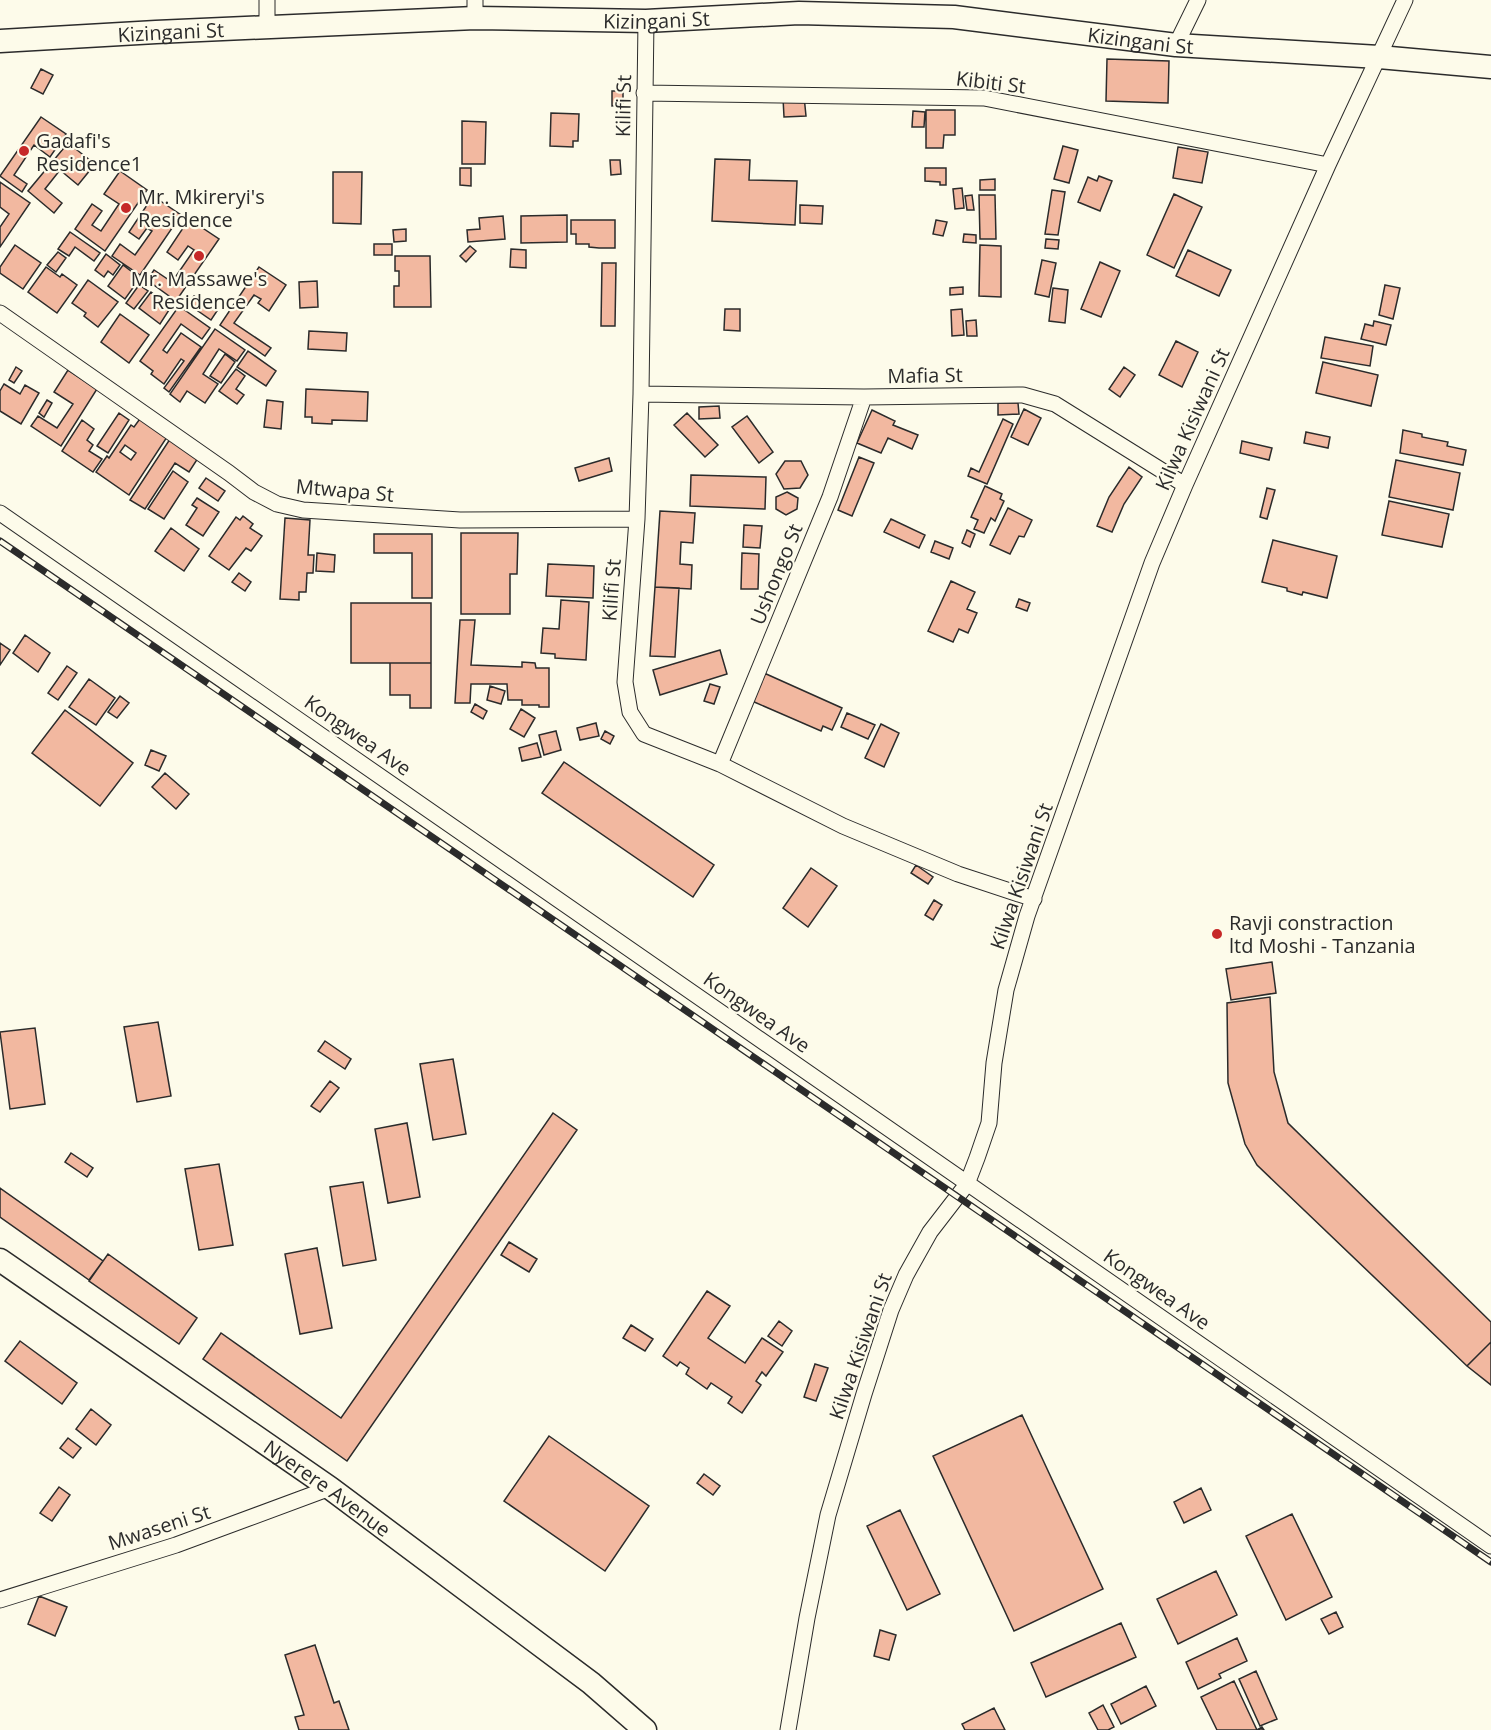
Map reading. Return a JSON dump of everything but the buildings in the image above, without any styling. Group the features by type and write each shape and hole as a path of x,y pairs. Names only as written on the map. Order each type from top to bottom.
{"street":[{"path":"267,0 267,28"},
{"path":"1176,45 1198,0"},
{"name":"Kilwa Kisiwani St","path":"788,1730 807,1618 828,1515 870,1373 891,1310 906,1275 930,1232 967,1184 988,1123 994,1063 1006,990 1034,899 1152,564 1328,165 1405,0"},
{"name":"Kizingani St","path":"0,42 156,32 267,28 475,9 646,21 799,6 954,16 1176,45 1378,57 1491,67"},
{"name":"Kilifi St","path":"646,21 641,394 637,519 625,682 630,712 644,734 720,764 843,826 958,874 1034,899"},
{"name":"Kibiti St","path":"644,93 984,98 1328,165"},
{"name":"Mtwapa St","path":"0,313 254,492 277,504 303,510 460,520 637,519"},
{"name":"Mafia St","path":"641,394 864,397 1023,395 1055,404 1185,485"},
{"name":"Ushongo St","path":"720,764 830,497 864,397"},
{"name":"Kongwea Ave","path":"0,513 1491,1546"},
{"name":"Nyerere Avenue","path":"0,1260 330,1488 591,1683 645,1730"},
{"name":"Mwaseni St","path":"0,1600 176,1545 330,1488"}],"railway":[{"path":"0,541 1491,1562"}],"place":[{"name":"Gadafi's Residence1","path":"24,151"},
{"name":"Mr. Mkireryi's Residence","path":"126,208"},
{"name":"Mr. Massawe's Residence","path":"199,256"},
{"name":"Ravji constraction ltd Moshi - Tanzania","path":"1217,934"}]}
